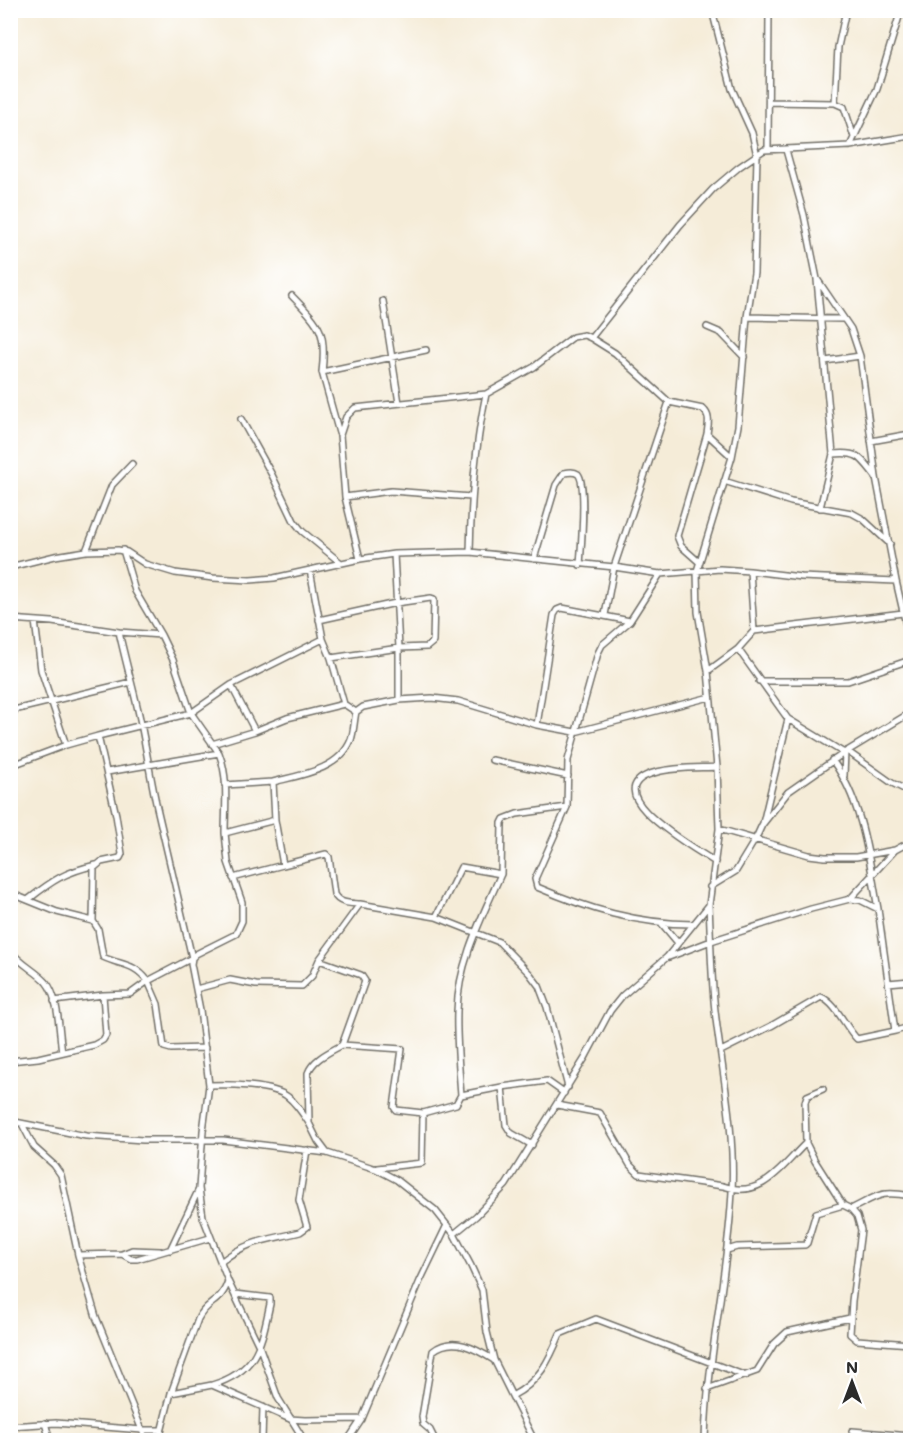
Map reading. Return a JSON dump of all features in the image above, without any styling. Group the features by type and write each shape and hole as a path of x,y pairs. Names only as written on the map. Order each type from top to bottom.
{"street":[{"path":"705,1440 707,1389 727,1250 732,1190 729,1107 713,995 709,905 719,829 717,767 708,670 699,628 697,570 732,457 741,404 747,317 754,273 757,156 752,133 732,89 712,10"},
{"path":"768,149 769,10"},
{"path":"835,103 838,47 846,10"},
{"path":"903,10 910,22"},
{"path":"850,146 877,89 903,10"},
{"path":"770,102 835,103 844,107 854,137"},
{"path":"591,338 680,225 713,189 768,149 850,146 910,136"},
{"path":"786,150 804,215 817,279 825,361 833,454 820,508"},
{"path":"817,279 844,319 855,339 860,356 876,477 910,642"},
{"path":"292,296 315,320 320,329 324,345 322,372 340,435 345,497 360,559"},
{"path":"382,302 399,403"},
{"path":"747,317 844,319"},
{"path":"707,327 722,333 744,357"},
{"path":"340,435 346,417 355,408 486,394 534,368 573,337 584,335 615,353 669,402 703,409 708,417 707,434 677,536 681,546 699,562"},
{"path":"322,372 426,350"},
{"path":"825,361 860,356"},
{"path":"470,552 471,497 477,442 486,394"},
{"path":"605,615 614,567 669,402"},
{"path":"241,419 294,521 302,531 341,563"},
{"path":"707,434 732,457"},
{"path":"871,441 910,434"},
{"path":"833,454 858,455 876,477"},
{"path":"86,551 112,485 132,464"},
{"path":"534,560 556,484 564,473 571,472 580,476 582,492 583,528 580,565"},
{"path":"724,481 791,502 820,508 840,509 852,513 863,519 890,544"},
{"path":"345,497 391,491 471,497"},
{"path":"54,1001 130,994 148,981 231,938 240,928 243,911 240,893 228,862 224,767 219,753 191,713 173,660 135,591 123,550"},
{"path":"10,567 44,558 86,551 123,550 154,567 175,573 250,580 274,578 394,554 470,552 660,574 697,570 750,571 801,577 896,581"},
{"path":"394,554 399,700"},
{"path":"310,570 323,639 331,658 344,705"},
{"path":"750,571 754,631"},
{"path":"660,574 630,621 602,645 598,653 568,760 567,807 535,879 537,886 600,910 634,920 662,924 693,924"},
{"path":"320,620 396,603 434,599 431,644 427,647 399,648 331,658"},
{"path":"537,725 554,615 562,608 630,621"},
{"path":"708,670 738,649 754,631 903,613"},
{"path":"10,620 35,621 119,633 161,635"},
{"path":"35,621 39,662 50,702 66,745"},
{"path":"119,633 192,958 192,971 205,1048 208,1085 199,1188 203,1217 228,1281 260,1348 278,1398 304,1440"},
{"path":"10,766 66,745 191,713 231,685 323,639"},
{"path":"738,649 788,719 834,749 845,752 910,792"},
{"path":"759,681 848,681 910,660"},
{"path":"10,711 131,682"},
{"path":"231,685 255,731"},
{"path":"225,785 273,782 317,770 339,758 351,740 356,712 363,707 399,700 432,698 458,701 537,725 575,732 710,697"},
{"path":"212,744 255,731 287,718 344,705 356,712"},
{"path":"762,825 788,792 845,752 910,713"},
{"path":"710,886 736,871 756,838 762,825 788,719"},
{"path":"29,899 57,877 120,858 123,854 98,736"},
{"path":"834,749 833,760 843,776 862,827 878,909 895,1031"},
{"path":"843,776 845,752"},
{"path":"106,772 219,753"},
{"path":"492,760 568,776"},
{"path":"715,862 647,815 634,795 638,782 652,773 717,767"},
{"path":"273,782 275,820 284,865"},
{"path":"309,1123 309,1069 320,1058 342,1045 402,1049 394,1107 396,1110 423,1113 456,1104 460,1095 457,1010 465,964 501,874 502,823 504,819 517,814 567,807"},
{"path":"225,833 275,820"},
{"path":"719,829 809,855 843,858 895,850 910,842"},
{"path":"850,899 895,850"},
{"path":"233,878 326,854 334,894 341,902 436,917 498,942 524,967 539,986 547,1007 568,1087"},
{"path":"96,865 94,868 93,921 98,929 103,957 129,964 148,981 160,1013 164,1047 171,1049 205,1048"},
{"path":"436,917 461,867 501,874"},
{"path":"10,893 57,912 93,921"},
{"path":"667,957 811,909 850,899 878,909"},
{"path":"196,989 231,980 255,985 302,986 312,976 319,960 360,904"},
{"path":"454,1234 476,1216 506,1185 568,1087 610,1011 622,996 667,957 709,905"},
{"path":"662,924 678,943"},
{"path":"10,950 17,959 47,983 54,1001 62,1052"},
{"path":"319,960 361,975 365,981 342,1045"},
{"path":"888,983 910,981"},
{"path":"10,1061 38,1058 94,1045 103,1040 106,1029 103,995"},
{"path":"721,1051 821,997 825,998 834,1008 857,1039 910,1027"},
{"path":"460,1095 547,1082 564,1093"},
{"path":"208,1085 246,1086 287,1096 309,1123 327,1153"},
{"path":"502,1087 506,1125 511,1133 532,1145"},
{"path":"823,1089 807,1096 805,1102 806,1143 843,1205 857,1216 861,1230 850,1334 857,1340 910,1344"},
{"path":"557,1105 600,1113 630,1165 639,1174 723,1186 732,1190 767,1182 806,1143"},
{"path":"375,1169 422,1163 423,1113"},
{"path":"10,1121 86,1136 202,1139 327,1153 375,1169 397,1180 425,1200 454,1234 482,1290 487,1332 494,1360 534,1440"},
{"path":"22,1124 34,1148 61,1175 78,1255 102,1336 146,1440"},
{"path":"222,1261 247,1244 300,1232 307,1227 299,1200 307,1150"},
{"path":"167,1250 199,1188"},
{"path":"851,1209 891,1192 910,1196"},
{"path":"727,1250 737,1247 805,1245 816,1213 843,1205"},
{"path":"348,1440 362,1419 420,1281 447,1225"},
{"path":"78,1255 122,1254 131,1259 137,1259 210,1238"},
{"path":"159,1440 171,1393 200,1314 223,1294 228,1281"},
{"path":"171,1393 212,1385 242,1371 260,1348 270,1298 235,1294"},
{"path":"707,1389 757,1371 774,1344 787,1332 850,1318"},
{"path":"512,1396 530,1386 550,1360 560,1334 596,1319 746,1376"},
{"path":"435,1440 430,1430 423,1424 422,1416 433,1351 438,1347 465,1344 494,1360"},
{"path":"212,1385 290,1419 362,1419"},
{"path":"262,1440 263,1407"},
{"path":"45,1423 50,1440"},
{"path":"10,1426 45,1423 161,1430"},
{"path":"852,1431 910,1436"}]}
